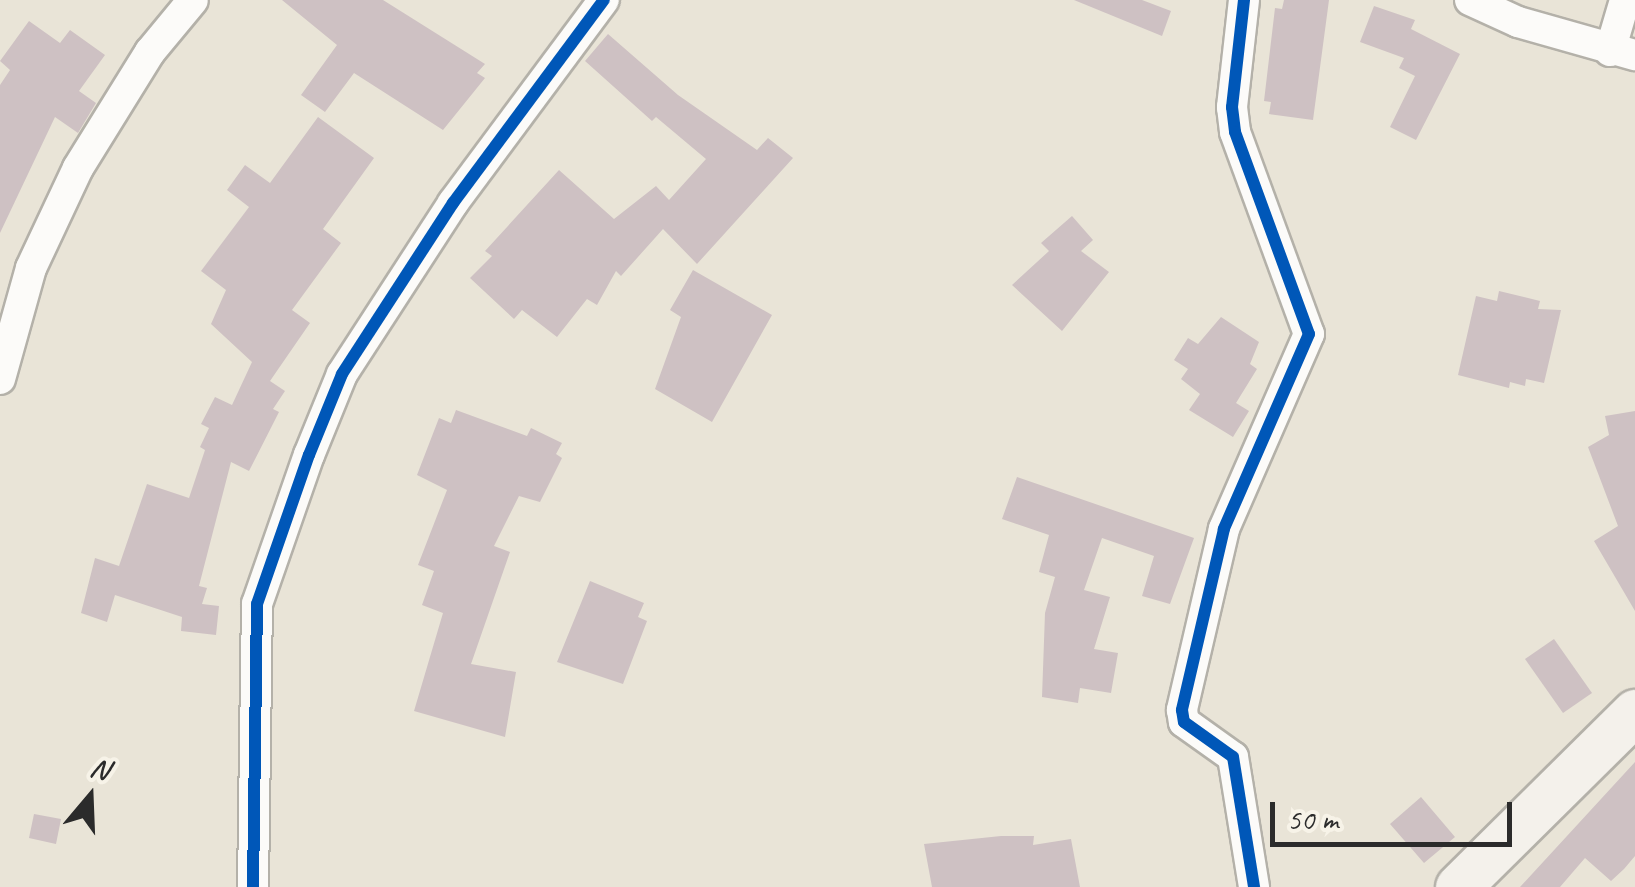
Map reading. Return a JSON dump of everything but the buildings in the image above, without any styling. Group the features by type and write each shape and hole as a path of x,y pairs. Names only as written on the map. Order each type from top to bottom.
{"street":[{"path":"0,378 32,268 78,168 150,52 193,0"},
{"path":"252,887 257,604 308,456 342,374 453,203 604,0"},
{"path":"1244,0 1232,106 1235,132 1309,334 1224,530 1182,710 1184,722 1233,757 1254,887"},
{"path":"1470,0 1622,53 1625,0"},
{"path":"1458,887 1635,712"}],"cycle path":[{"path":"253,887 257,604 309,455 342,374 453,203 604,0"},
{"path":"1244,0 1232,107 1235,132 1309,334 1224,529 1182,710 1184,722 1233,757 1254,887"}]}
